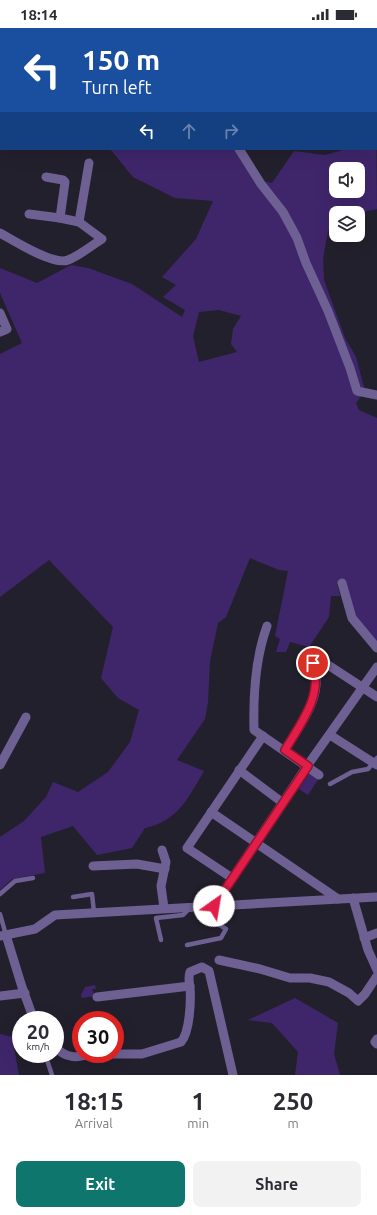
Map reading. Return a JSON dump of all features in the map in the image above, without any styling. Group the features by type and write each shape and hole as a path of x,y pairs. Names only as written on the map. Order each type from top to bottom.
{"street":[{"path":"240,150 261,184 283,212 294,232 315,285 328,310 357,391 377,395"},
{"path":"79,222 88,163"},
{"path":"46,177 64,180 65,182 60,218"},
{"path":"0,233 57,261 67,261 102,239 79,222 29,214"},
{"path":"0,312 7,329 0,332"},
{"path":"342,583 352,618 377,648"},
{"path":"267,626 259,655 253,705 254,730 320,775"},
{"path":"285,750 311,707 317,684 313,663 306,654"},
{"path":"322,661 377,697"},
{"path":"214,906 308,766 377,667"},
{"path":"0,765 26,717"},
{"path":"330,735 376,762"},
{"path":"232,878 186,848 263,736"},
{"path":"239,770 283,803"},
{"path":"211,812 338,899"},
{"path":"162,850 166,862 162,886 164,908"},
{"path":"93,866 137,864 165,869"},
{"path":"31,1011 3,936 36,929 55,915 376,897"},
{"path":"353,898 364,938 377,970"},
{"path":"364,938 377,932"},
{"path":"219,960 260,969 290,978 310,978 329,982 349,993 358,1001 365,994 377,976"},
{"path":"124,1054 142,1054 181,1042 184,1038 186,1030 190,1003 190,986 188,977 190,972 202,967 209,971 233,1075"},
{"path":"97,997 190,986"},
{"path":"0,996 25,993"},
{"path":"377,1039 375,1042 377,1044"}],"lane":[{"path":"330,784 352,772 368,769 376,762"},
{"path":"0,894 15,881 33,878"},
{"path":"73,897 92,894 94,912"},
{"path":"161,940 156,918 183,915 192,907 226,929 221,938 187,945"},
{"path":"0,914 3,936"},
{"path":"48,1063 52,1075"}],"shaded area":[{"path":"111,150 244,150 262,181 272,183 294,151 325,155 343,150 376,150 377,209 365,212 365,206 329,206 329,230 323,258 324,280 345,338 356,357 365,391 356,403 359,410 377,418 377,643 355,615 345,581 337,584 340,596 331,596 329,617 309,647 290,642 286,652 276,652 280,639 275,636 288,571 279,570 250,558 226,617 218,623 210,661 208,702 205,719 177,760 204,771 181,807 166,820 145,828 132,848 97,855 73,826 41,837 45,873 12,879 0,890 0,837 24,821 46,797 53,782 78,792 108,772 130,742 139,710 118,698 101,678 113,627 49,560 0,597 0,354 22,343 0,293 0,268 37,283 71,265 88,268 132,284 182,317 185,310 163,297 176,285 162,277 196,239 213,201 175,198 133,177","holes":["219,310 241,316 233,329 231,344 237,352 199,362 193,336 199,312"]},
{"path":"309,774 319,778 308,795 299,789"},
{"path":"95,985 96,989 92,989 95,996 82,998 81,995 85,987"},
{"path":"295,998 338,1023 334,1054 340,1075 295,1075 298,1052 272,1023 248,1020"},
{"path":"0,1034 12,1037 12,1063 17,1063 19,1075 0,1075"}],"route":[{"path":"214,906 308,766 285,750 311,707 317,684 316,671 313,663"}]}
